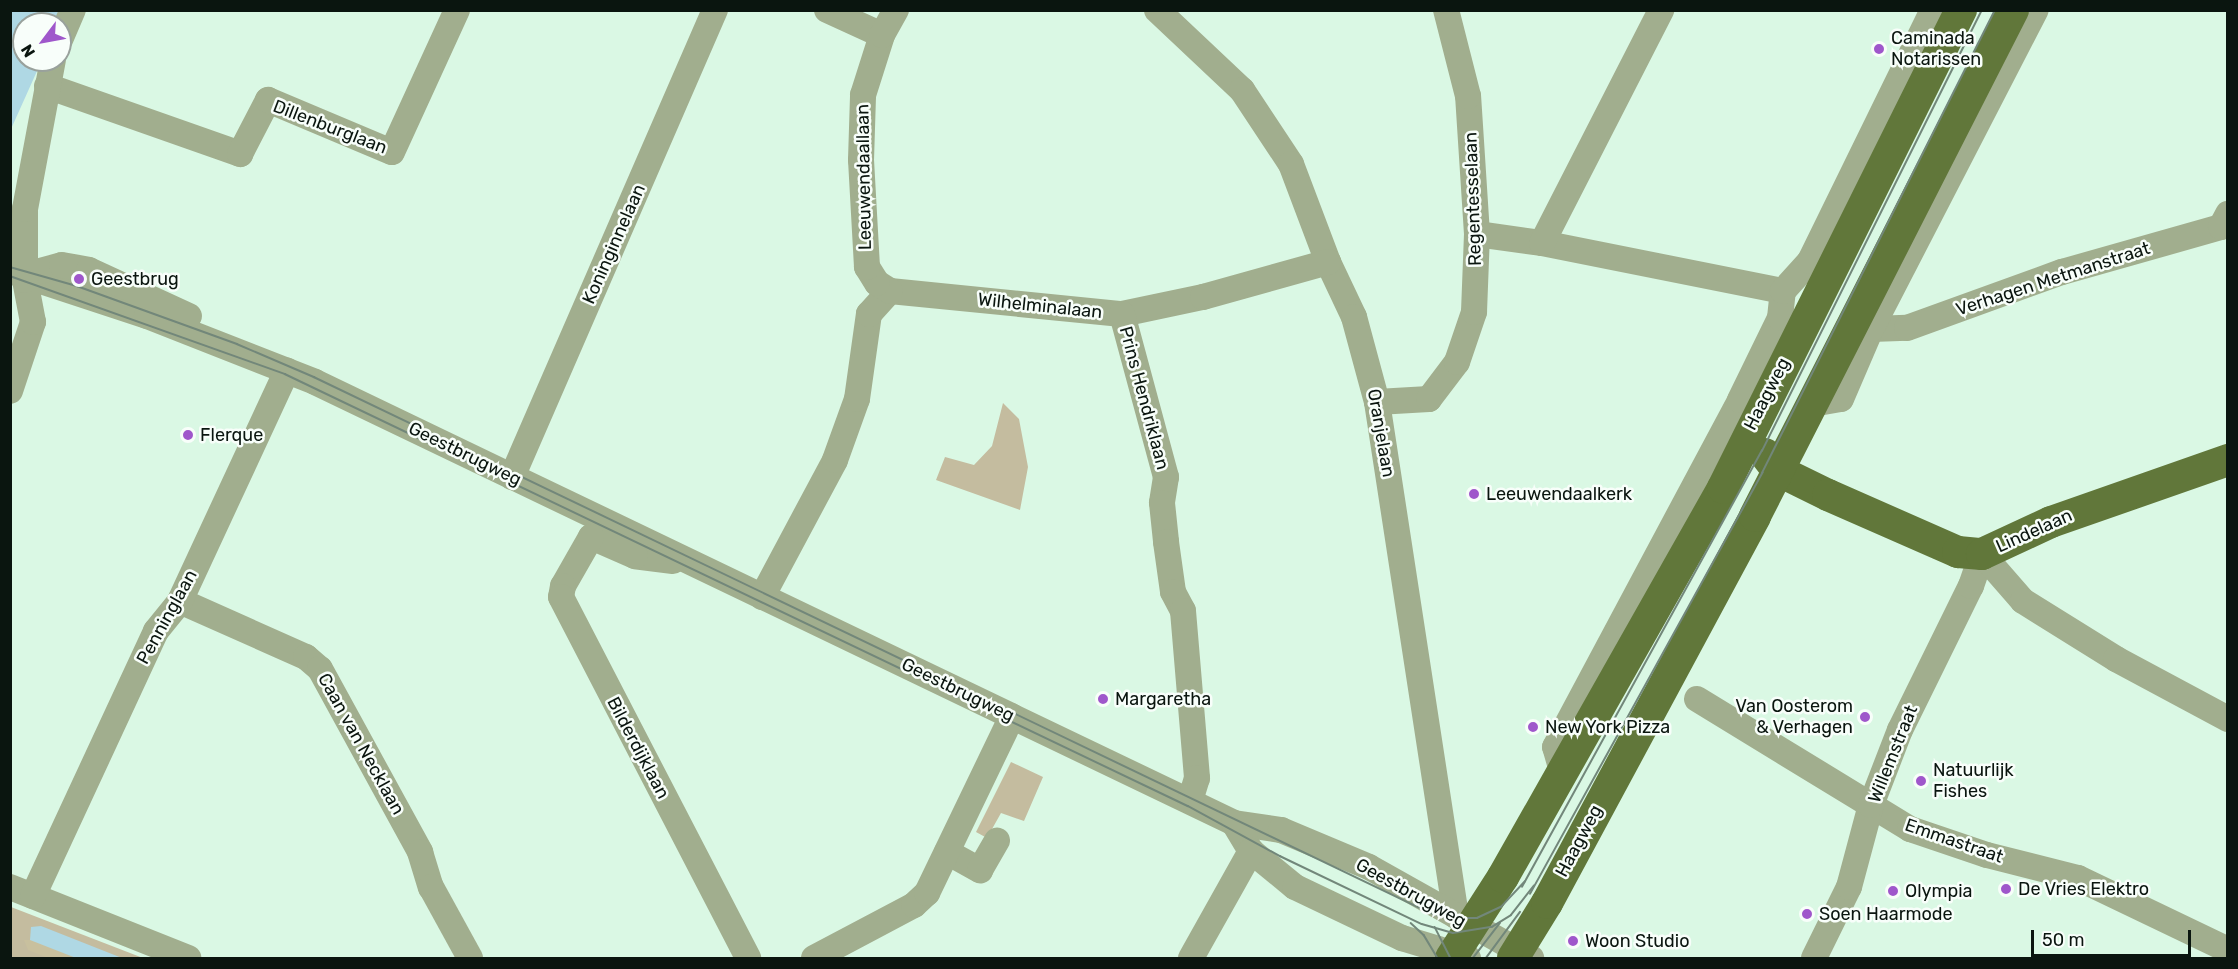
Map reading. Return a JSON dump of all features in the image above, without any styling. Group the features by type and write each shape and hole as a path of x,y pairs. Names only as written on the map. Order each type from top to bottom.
{"main road":[{"name":"Haagweg","path":"1458,957 1464,921 1562,771 1723,488 1750,427 1961,10"},
{"name":"Haagweg","path":"1520,956 1812,404 2013,10"},
{"path":"1723,488 1749,475 1777,470 1750,427"},
{"name":"Lindelaan","path":"1777,470 1958,552 1982,554 2051,522 2228,459"}],"street":[{"name":"Dillenburglaan","path":"47,86 240,154 268,100 392,152 457,10"},
{"name":"Koninginnelaan","path":"512,477 715,10"},
{"path":"827,10 882,35"},
{"name":"Leeuwendaallaan","path":"890,291 877,283 867,267 861,160 863,95 882,35 896,10"},
{"name":"Oranjelaan","path":"1157,10 1242,90 1291,164 1328,262 1354,317 1377,402 1464,921"},
{"name":"Regentesselaan","path":"1377,402 1429,399 1457,362 1474,312 1478,234 1468,96 1446,10"},
{"path":"1542,243 1661,10"},
{"path":"1478,234 1542,243 1782,291 1810,261 1934,10"},
{"path":"1812,404 1841,399 1871,329 2036,10"},
{"path":"10,391 33,322 18,273 25,209 50,72"},
{"name":"Verhagen Metmanstraat","path":"1871,329 1907,328 2062,272 2225,225"},
{"name":"Wilhelminalaan","path":"890,291 1122,314 1203,297 1328,262"},
{"name":"Geestbrugweg","path":"18,273 62,265 89,270 208,324 247,354 512,477 1234,823 1281,830 1369,867 1520,956"},
{"path":"762,597 835,460 856,399 869,314 890,291"},
{"name":"Haagweg","path":"1562,771 1556,747 1740,400 1780,318 1782,291"},
{"name":"Prins Hendriklaan","path":"1122,314 1166,477 1162,503 1166,542 1173,592 1183,611 1197,778 1190,801"},
{"name":"Penninglaan","path":"22,892 156,631 180,601 287,371"},
{"name":"Geestbrugweg","path":"591,537 644,558 662,562 682,558"},
{"name":"Bilderdijklaan","path":"591,537 563,586 564,606 748,958"},
{"path":"1982,554 2023,601 2116,659 2228,719"},
{"name":"Willemstraat","path":"1814,958 1849,887 1871,805 1900,730 1982,554"},
{"name":"Caan van Necklaan","path":"180,601 306,657 320,669 420,852 430,884 470,958"},
{"name":"Emmastraat","path":"1697,699 1910,829 1987,855 2078,878 2228,950"},
{"path":"814,958 922,899 1012,716"},
{"name":"Geestbrugweg","path":"1234,823 1251,851 1295,887 1402,938 1458,957"},
{"path":"947,852 980,870 997,841"},
{"path":"1191,958 1251,851"},
{"path":"22,892 188,958"}],"shaded area":[{"path":"1003,403 1019,419 1028,467 1020,510 936,480 945,457 974,465 992,446"},
{"path":"1011,762 1043,777 1024,821 1001,813 987,838 976,832"},
{"path":"11,907 143,958 11,958"},
{"path":"24,940 33,940 76,958 48,958 28,950"}],"water":[{"path":"11,11 63,11 12,12 12,72 37,72 11,129"},
{"path":"41,926 122,958 76,958 30,940 31,927"}],"tram line":[{"path":"1522,887 1762,451 1982,10"},
{"path":"1530,894 1762,473 1995,10"},
{"path":"10,267 77,286 237,344 314,377 1428,912 1445,918 1477,918 1501,907 1525,881"},
{"path":"10,276 285,374 1188,806 1280,856 1422,924 1453,933 1492,927 1511,915 1534,886"},
{"path":"1486,958 1520,912"},
{"path":"1411,923 1424,935 1438,958"},
{"path":"1473,958 1500,923"},
{"path":"1435,927 1451,958"}],"place":[{"name":"Caminada Notarissen","path":"1879,49"},
{"name":"Geestbrug","path":"79,279"},
{"name":"Flerque","path":"188,435"},
{"name":"Leeuwendaalkerk","path":"1474,494"},
{"name":"Margaretha","path":"1103,699"},
{"name":"Van Oosterom & Verhagen","path":"1865,717"},
{"name":"New York Pizza","path":"1533,727"},
{"name":"Natuurlijk Fishes","path":"1921,781"},
{"name":"De Vries Elektro","path":"2006,889"},
{"name":"Olympia","path":"1893,891"},
{"name":"Soen Haarmode","path":"1807,914"},
{"name":"Woon Studio","path":"1573,941"}]}
